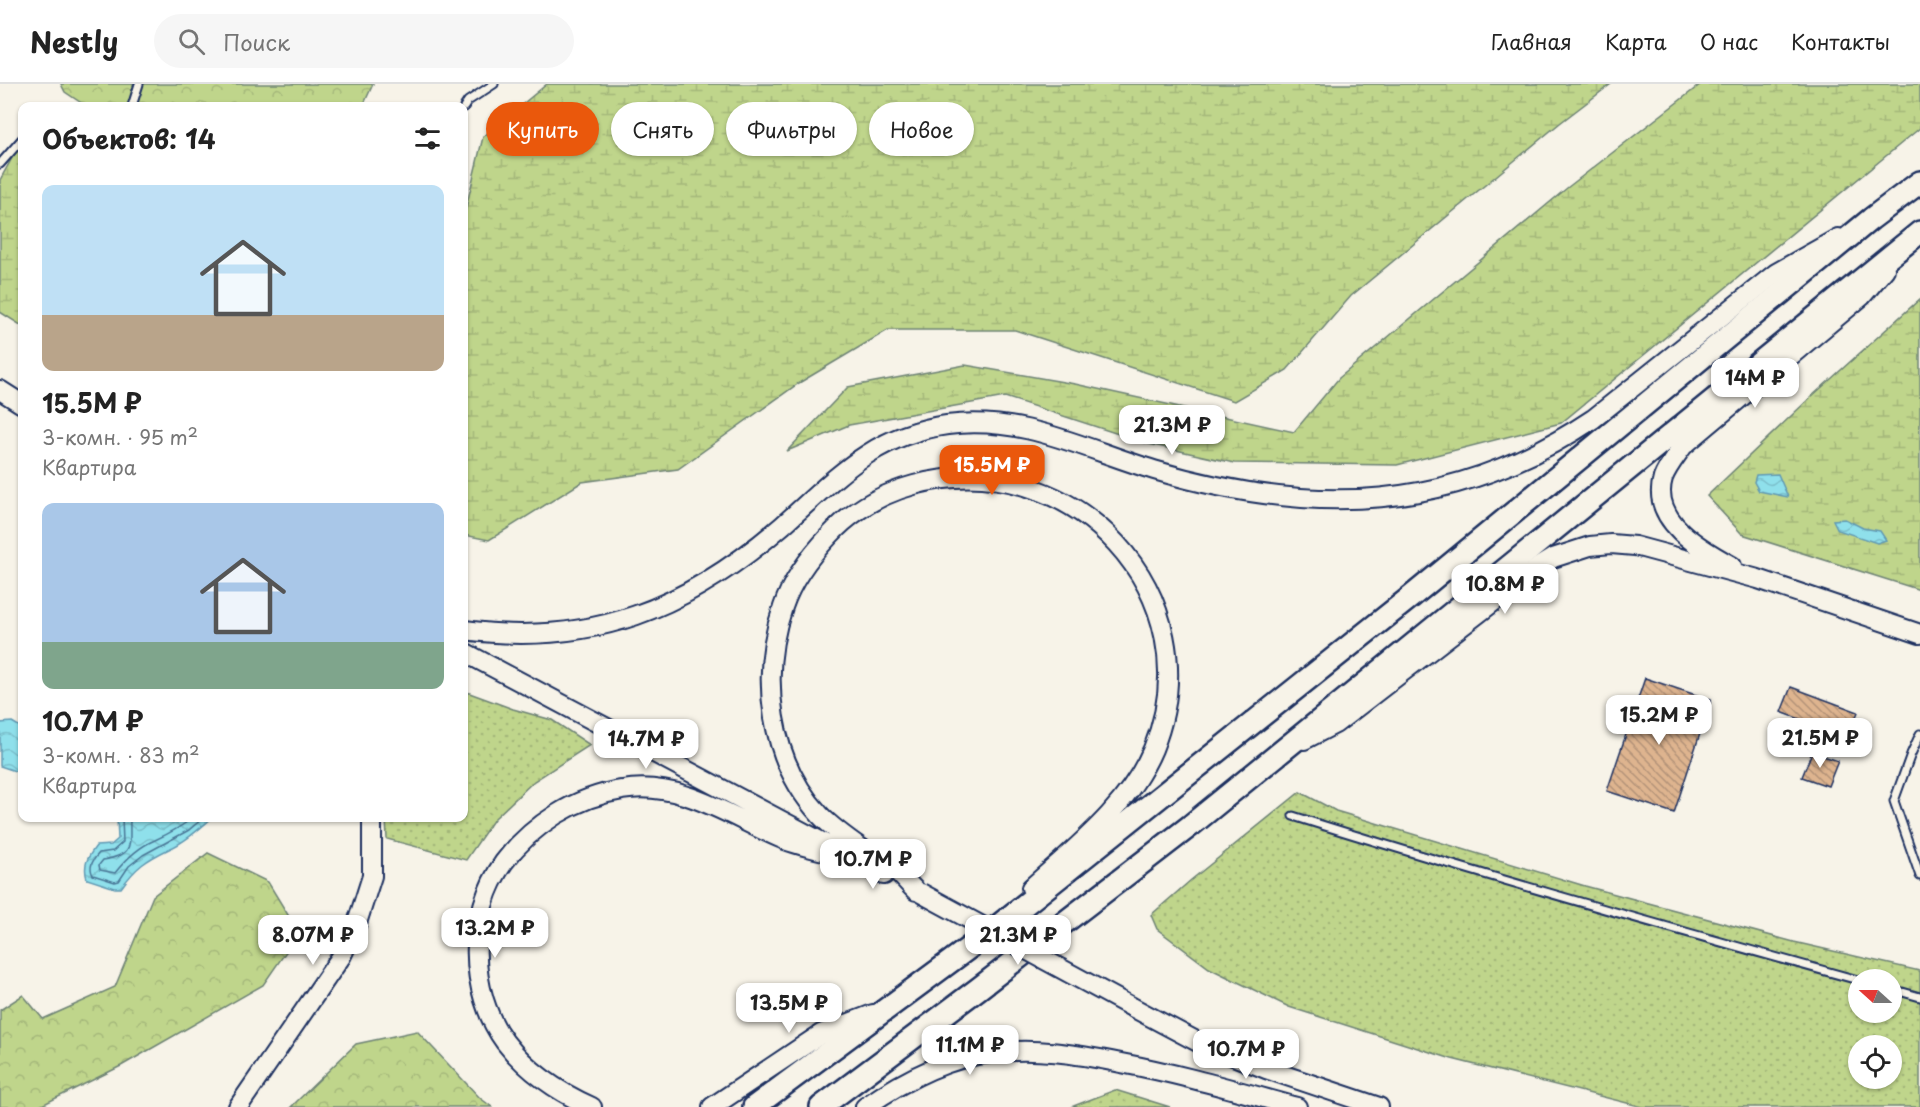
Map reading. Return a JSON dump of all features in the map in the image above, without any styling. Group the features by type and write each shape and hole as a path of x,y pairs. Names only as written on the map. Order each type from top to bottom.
{"main road":[{"path":"754,1107 993,930 1412,596 1871,219 1920,182"},
{"path":"468,631 502,635 585,629 627,619 660,607 692,592 721,573 780,527 836,478 881,445 917,431 948,425 994,424 1030,429 1153,470 1201,483 1283,497 1341,500 1384,498 1432,490 1470,480 1514,464 1566,437 1593,419 1776,273 1871,219"},
{"path":"1758,579 1708,553 1675,527 1661,502 1663,477 1683,446 1862,296 1916,236"},
{"path":"821,1107 1190,826 1916,236"},
{"path":"0,390 18,401"},
{"path":"918,892 895,870 822,817 799,789 784,755 775,724 771,690 771,661 776,626 794,583 817,549 843,521 869,503 896,490 933,480 963,477 1000,479 1034,488 1064,502 1114,539 1132,561 1149,589 1160,618 1166,652 1167,688 1165,709 1152,751 1125,794 1106,819 1027,893 993,930"},
{"path":"1278,753 1335,724 1540,566 1571,550 1590,546 1611,544 1635,546 1758,579 1920,634"},
{"path":"468,654 1198,1041 1266,1069 1379,1107"},
{"path":"592,1107 547,1084 517,1056 505,1042 482,994 477,960 478,928 491,886 503,864 519,845 557,813 577,804 601,794 623,789 653,789 709,803 779,837 846,856"},
{"path":"238,1107 341,957 353,932 372,876 372,822"},
{"path":"712,1107 821,1034 886,1009"},
{"path":"865,1107 912,1079 946,1064 988,1053 1036,1051 1075,1054 1176,1074 1297,1107"}],"lane":[{"path":"133,102 139,84"},
{"path":"467,102 494,84"},
{"path":"0,164 18,144"},
{"path":"1920,734 1894,801 1920,876"},
{"path":"1293,816 1419,856 1614,913 1848,977"},
{"path":"1902,992 1920,997"}],"green space":[{"path":"61,84 373,84 365,102 80,102 65,92"},
{"path":"547,84 1611,84 1560,123 1351,296 1287,370 1234,401 1015,330 888,330 799,383 678,469 582,482 489,540 468,536 468,199 483,137 486,135 486,156 599,156 599,102 525,102"},
{"path":"1701,84 1920,84 1920,128 1561,423 1397,465 1234,463 1149,444 1005,397 849,425 787,451 848,387 965,365 1075,384 1294,432 1339,378 1567,188"},
{"path":"18,149 18,323 0,312 0,180"},
{"path":"1920,299 1920,590 1742,534 1707,496 1811,397"},
{"path":"468,692 552,720 590,745 534,781 494,819 466,860 387,839 386,822 468,822"},
{"path":"1300,792 1336,811 1585,886 1794,942 1920,971 1920,1107 1643,1107 1452,1059 1289,1007 1209,968 1157,929 1151,915"},
{"path":"208,853 268,882 299,933 263,985 121,1066 38,1107 0,1107 0,1010 23,995 43,1019 115,987 153,896"},
{"path":"417,1031 480,1098 492,1107 291,1107 356,1044"},
{"path":"1115,1090 1170,1107 1071,1107"}],"water":[{"path":"1778,474 1788,497 1759,491 1754,482 1756,475"},
{"path":"1845,519 1863,528 1880,531 1886,540 1877,543 1838,530 1833,520"},
{"path":"12,722 18,726 18,771 0,766 0,723"},
{"path":"117,822 207,822 181,843 142,865 121,888 87,879 85,870 88,858 96,846 111,845 118,839"}],"building":[{"path":"1645,678 1711,700 1674,813 1607,791"},
{"path":"1791,687 1858,712 1848,737 1781,712"},
{"path":"1812,752 1838,761 1828,786 1802,777"}]}
